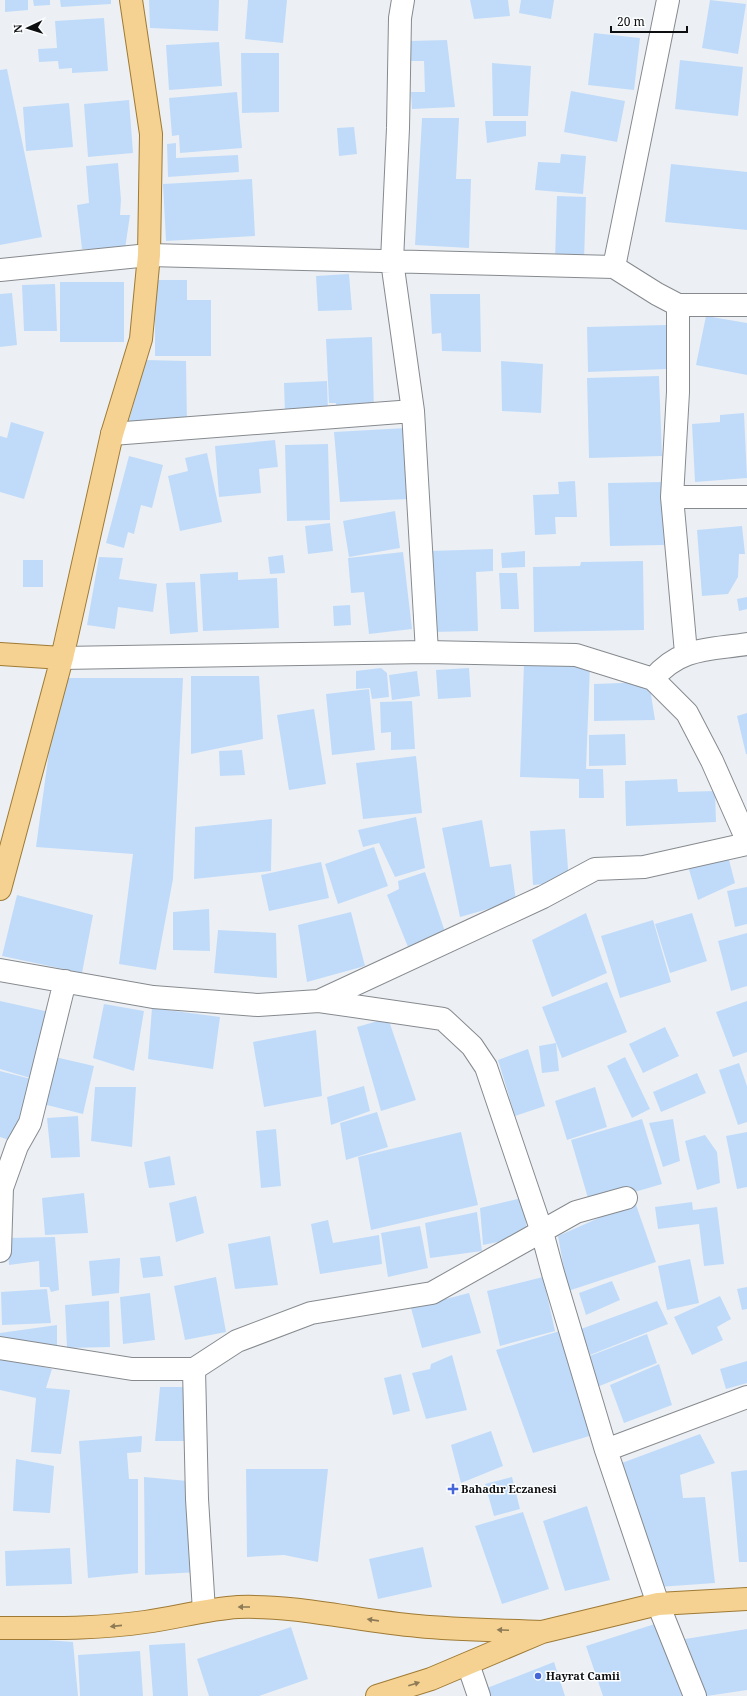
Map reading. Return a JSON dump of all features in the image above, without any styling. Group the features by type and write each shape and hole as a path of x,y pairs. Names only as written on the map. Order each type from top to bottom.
{"main road":[{"path":"0,889 62,658 112,434 141,339 148,255 151,134 131,0"},
{"path":"0,654 62,658"},
{"path":"377,1696 431,1679 542,1632 658,1604 747,1599"},
{"path":"0,1628 105,1627 237,1607 274,1608 315,1612 418,1626 542,1632"}],"street":[{"path":"403,0 400,18 398,128 392,261 413,411 428,652"},
{"path":"614,267 668,0"},
{"path":"0,270 148,255 614,267 657,294 678,305 747,304"},
{"path":"678,305 678,392 672,497 686,653"},
{"path":"112,434 413,411"},
{"path":"672,497 747,497"},
{"path":"653,679 664,666 686,653 747,644"},
{"path":"62,658 428,652 576,655 653,679 687,713 712,761 747,840"},
{"path":"319,1001 543,897 594,869 644,867 747,844"},
{"path":"0,970 152,997 258,1005 319,1001 443,1019 472,1046 486,1067 542,1232 552,1273 606,1450 658,1604 695,1696"},
{"path":"0,1251 2,1188 16,1146 30,1123 65,981"},
{"path":"0,1348 132,1370 194,1369 237,1341 311,1313 432,1293 576,1212 626,1198"},
{"path":"194,1369 197,1499 204,1611"},
{"path":"606,1450 747,1397"},
{"path":"468,1664 479,1696"}],"building":[{"path":"5,0 28,0 28,10 5,12"},
{"path":"33,0 50,0 50,5 34,6"},
{"path":"60,0 111,0 111,4 61,7"},
{"path":"149,0 219,0 218,31 150,28"},
{"path":"248,0 287,0 283,43 245,39"},
{"path":"470,0 508,0 510,16 474,19"},
{"path":"521,0 554,0 551,19 519,13"},
{"path":"710,0 746,4 738,54 702,48"},
{"path":"104,18 108,71 72,73 72,68 59,69 58,61 39,62 38,49 57,48 55,21"},
{"path":"594,33 640,38 634,90 588,85"},
{"path":"447,40 455,107 412,109 411,92 425,92 424,61 410,61 409,41"},
{"path":"219,42 222,86 169,90 166,45"},
{"path":"241,53 279,53 279,112 242,113"},
{"path":"680,60 743,67 738,116 675,109"},
{"path":"492,63 531,66 528,116 493,116"},
{"path":"7,69 42,237 0,245 0,70"},
{"path":"571,91 625,101 617,142 564,132"},
{"path":"237,92 242,148 180,153 179,135 172,136 169,98"},
{"path":"129,100 133,153 88,157 84,104"},
{"path":"69,103 73,147 26,151 23,107"},
{"path":"422,118 459,118 456,179 471,179 469,248 415,245"},
{"path":"485,121 526,121 526,136 487,143"},
{"path":"354,127 357,154 339,156 337,128"},
{"path":"176,143 176,158 238,155 239,172 168,177 167,144"},
{"path":"561,154 586,156 583,194 535,190 538,162 560,163"},
{"path":"118,163 121,200 120,215 130,215 125,249 82,249 77,205 89,203 86,166"},
{"path":"671,164 747,172 747,230 665,222"},
{"path":"252,179 255,236 166,241 163,184"},
{"path":"557,196 586,197 584,261 555,260"},
{"path":"349,274 352,310 318,311 316,276"},
{"path":"155,280 187,280 187,300 211,300 211,356 155,356"},
{"path":"60,282 124,282 124,342 60,342"},
{"path":"55,284 57,331 24,331 22,285"},
{"path":"12,293 17,345 0,347 0,294"},
{"path":"430,294 480,294 481,352 442,351 441,333 432,334"},
{"path":"706,316 747,323 747,375 696,365"},
{"path":"666,325 667,369 588,372 587,327"},
{"path":"372,337 374,411 337,413 336,403 329,403 326,339"},
{"path":"146,360 186,361 187,425 127,427"},
{"path":"501,361 543,364 541,413 502,411"},
{"path":"659,376 662,456 589,458 587,378"},
{"path":"327,381 328,412 285,415 284,383"},
{"path":"744,413 747,478 695,482 692,424 720,422 720,415"},
{"path":"11,422 44,432 24,499 0,492 0,436 7,438"},
{"path":"406,428 409,499 340,502 334,432"},
{"path":"275,440 278,467 259,469 261,493 219,497 215,446"},
{"path":"328,444 330,520 287,521 285,445"},
{"path":"207,453 222,522 180,531 168,476 188,471 185,458"},
{"path":"129,456 163,465 152,508 141,505 134,534 128,532 124,548 106,543"},
{"path":"575,481 577,517 555,517 556,534 535,535 533,495 559,494 558,482"},
{"path":"663,482 664,545 610,546 608,483"},
{"path":"395,511 400,548 349,557 343,521"},
{"path":"330,523 333,551 308,554 305,526"},
{"path":"742,526 745,554 739,554 738,577 728,594 702,596 697,530"},
{"path":"493,549 493,571 476,572 478,631 432,632 429,551"},
{"path":"525,551 525,567 502,568 501,553"},
{"path":"403,552 412,629 369,634 364,592 351,593 348,558"},
{"path":"283,555 285,573 270,574 268,557"},
{"path":"99,557 123,558 119,579 157,584 153,612 118,607 115,629 87,625"},
{"path":"23,560 43,560 43,587 23,587"},
{"path":"643,561 644,630 534,632 533,567 580,566 581,562"},
{"path":"238,572 238,580 277,578 279,628 203,631 200,574"},
{"path":"499,573 517,573 519,609 501,609"},
{"path":"195,582 198,632 170,634 166,583"},
{"path":"747,597 747,609 739,611 737,599"},
{"path":"350,605 351,625 334,626 333,606"},
{"path":"524,663 590,666 586,769 603,769 604,798 579,798 579,779 520,777"},
{"path":"381,668 387,673 389,697 372,699 370,688 356,689 356,671"},
{"path":"469,668 471,697 438,699 436,670"},
{"path":"417,671 420,696 392,700 389,675"},
{"path":"191,676 259,676 263,739 191,754"},
{"path":"59,678 183,678 173,879 156,970 119,964 133,854 36,847"},
{"path":"649,682 655,720 594,721 594,684"},
{"path":"369,689 375,750 332,755 326,694"},
{"path":"412,701 415,749 391,750 391,732 381,733 380,702"},
{"path":"314,709 326,784 289,790 277,715"},
{"path":"747,713 747,754 746,754 737,716"},
{"path":"625,734 626,765 589,766 589,735"},
{"path":"242,750 245,775 220,776 219,751"},
{"path":"416,756 422,813 363,819 356,763"},
{"path":"677,779 678,792 715,791 716,822 626,826 625,781"},
{"path":"416,817 425,868 395,877 379,843 363,847 358,830"},
{"path":"272,819 271,871 194,879 195,827"},
{"path":"482,820 490,867 511,864 516,901 460,917 442,828"},
{"path":"565,829 569,882 533,885 530,831"},
{"path":"374,847 388,886 338,904 325,864"},
{"path":"728,856 735,883 698,900 688,866"},
{"path":"321,862 329,898 269,911 261,875"},
{"path":"425,872 445,932 408,947 387,895 399,889 398,881"},
{"path":"747,887 747,924 735,927 727,891"},
{"path":"17,895 93,915 82,973 2,956"},
{"path":"209,909 210,951 173,950 173,912"},
{"path":"351,912 365,966 307,982 298,925"},
{"path":"586,913 607,973 552,997 532,940"},
{"path":"692,913 707,961 670,973 655,924"},
{"path":"653,920 671,982 620,998 601,936"},
{"path":"218,930 276,933 277,978 214,973"},
{"path":"747,933 747,986 731,991 718,941"},
{"path":"607,982 627,1032 562,1058 542,1007"},
{"path":"0,1001 54,1013 37,1080 0,1069"},
{"path":"747,1001 747,1052 733,1057 716,1012"},
{"path":"104,1004 144,1011 134,1071 93,1058"},
{"path":"152,1008 220,1017 213,1069 148,1059"},
{"path":"388,1018 416,1100 381,1111 357,1027"},
{"path":"665,1027 679,1056 643,1073 629,1044"},
{"path":"316,1030 322,1096 264,1107 253,1042"},
{"path":"556,1043 559,1071 542,1073 539,1046"},
{"path":"528,1049 545,1106 515,1116 498,1060"},
{"path":"55,1057 94,1066 83,1114 43,1104"},
{"path":"625,1057 650,1109 632,1118 607,1066"},
{"path":"739,1063 747,1086 747,1122 738,1125 719,1070"},
{"path":"0,1071 31,1079 12,1141 0,1137"},
{"path":"697,1073 706,1093 661,1112 653,1092"},
{"path":"364,1086 370,1111 331,1125 327,1097"},
{"path":"95,1087 136,1087 132,1147 91,1141"},
{"path":"595,1087 607,1127 567,1140 555,1101"},
{"path":"377,1112 388,1147 346,1160 340,1123"},
{"path":"78,1116 80,1157 51,1158 47,1118"},
{"path":"642,1119 662,1184 590,1205 571,1140"},
{"path":"673,1119 680,1161 663,1167 649,1123"},
{"path":"276,1129 281,1186 261,1188 256,1131"},
{"path":"461,1132 478,1205 371,1230 358,1157"},
{"path":"747,1132 747,1187 737,1189 726,1136"},
{"path":"705,1135 717,1152 720,1183 697,1190 685,1141"},
{"path":"170,1156 175,1185 149,1188 144,1162"},
{"path":"84,1193 88,1233 45,1235 42,1198"},
{"path":"196,1196 204,1233 176,1242 169,1203"},
{"path":"522,1198 528,1236 483,1245 480,1208"},
{"path":"635,1202 656,1262 568,1291 558,1236"},
{"path":"692,1202 693,1210 717,1207 724,1264 704,1266 699,1224 658,1229 655,1207"},
{"path":"477,1212 482,1251 430,1258 425,1223"},
{"path":"328,1220 333,1243 379,1235 382,1264 320,1274 311,1224"},
{"path":"420,1226 428,1268 388,1277 381,1233"},
{"path":"270,1236 278,1285 235,1289 228,1244"},
{"path":"55,1237 59,1290 51,1292 49,1287 40,1287 39,1261 9,1265 7,1238"},
{"path":"160,1256 163,1276 143,1278 140,1258"},
{"path":"120,1258 119,1293 92,1296 89,1261"},
{"path":"690,1259 699,1303 667,1310 658,1266"},
{"path":"216,1277 226,1332 185,1340 174,1286"},
{"path":"543,1277 555,1331 500,1346 487,1291"},
{"path":"612,1281 620,1300 586,1315 579,1293"},
{"path":"747,1287 747,1309 742,1310 737,1289"},
{"path":"47,1289 51,1323 2,1325 1,1292"},
{"path":"150,1293 155,1340 123,1344 120,1297"},
{"path":"469,1293 481,1333 422,1348 411,1308"},
{"path":"720,1296 731,1319 717,1327 723,1340 692,1355 674,1317"},
{"path":"109,1301 110,1347 67,1348 65,1305"},
{"path":"657,1301 668,1324 590,1355 581,1329"},
{"path":"57,1325 57,1353 0,1345 0,1333"},
{"path":"563,1330 596,1434 533,1453 496,1350"},
{"path":"647,1334 657,1363 597,1387 587,1357"},
{"path":"452,1355 467,1410 426,1419 412,1373 430,1369 431,1364"},
{"path":"0,1356 52,1369 46,1388 70,1390 61,1454 31,1452 36,1398 0,1390"},
{"path":"747,1361 747,1383 726,1389 720,1369"},
{"path":"659,1364 672,1405 624,1423 610,1385"},
{"path":"401,1374 410,1411 393,1415 384,1378"},
{"path":"160,1387 187,1387 184,1441 155,1441"},
{"path":"491,1431 503,1466 461,1483 451,1445"},
{"path":"700,1434 715,1463 680,1475 683,1498 705,1497 715,1583 658,1587 619,1464"},
{"path":"142,1436 141,1452 127,1453 129,1479 138,1479 138,1573 88,1578 79,1441"},
{"path":"16,1459 54,1466 50,1513 13,1511"},
{"path":"246,1469 328,1469 318,1562 284,1555 247,1557"},
{"path":"747,1470 747,1562 739,1562 731,1472"},
{"path":"144,1477 188,1481 199,1572 145,1575"},
{"path":"512,1477 520,1509 494,1516 485,1484"},
{"path":"587,1506 610,1580 565,1591 543,1521"},
{"path":"523,1512 549,1589 502,1604 475,1526"},
{"path":"423,1547 432,1587 378,1599 369,1559"},
{"path":"70,1548 72,1584 6,1586 5,1551"},
{"path":"658,1623 682,1696 603,1696 586,1646"},
{"path":"291,1627 308,1679 259,1696 209,1696 197,1659"},
{"path":"747,1629 747,1690 707,1696 685,1639"},
{"path":"0,1638 73,1642 78,1696 0,1696"},
{"path":"185,1643 188,1696 153,1696 149,1645"},
{"path":"140,1651 143,1696 80,1696 78,1655"},
{"name":"Hayrat Camii","path":"554,1662 565,1696 484,1696 482,1690"}],"place":[{"name":"Bahadır Eczanesi","path":"453,1489"},
{"name":"Hayrat Camii","path":"538,1676"}]}
